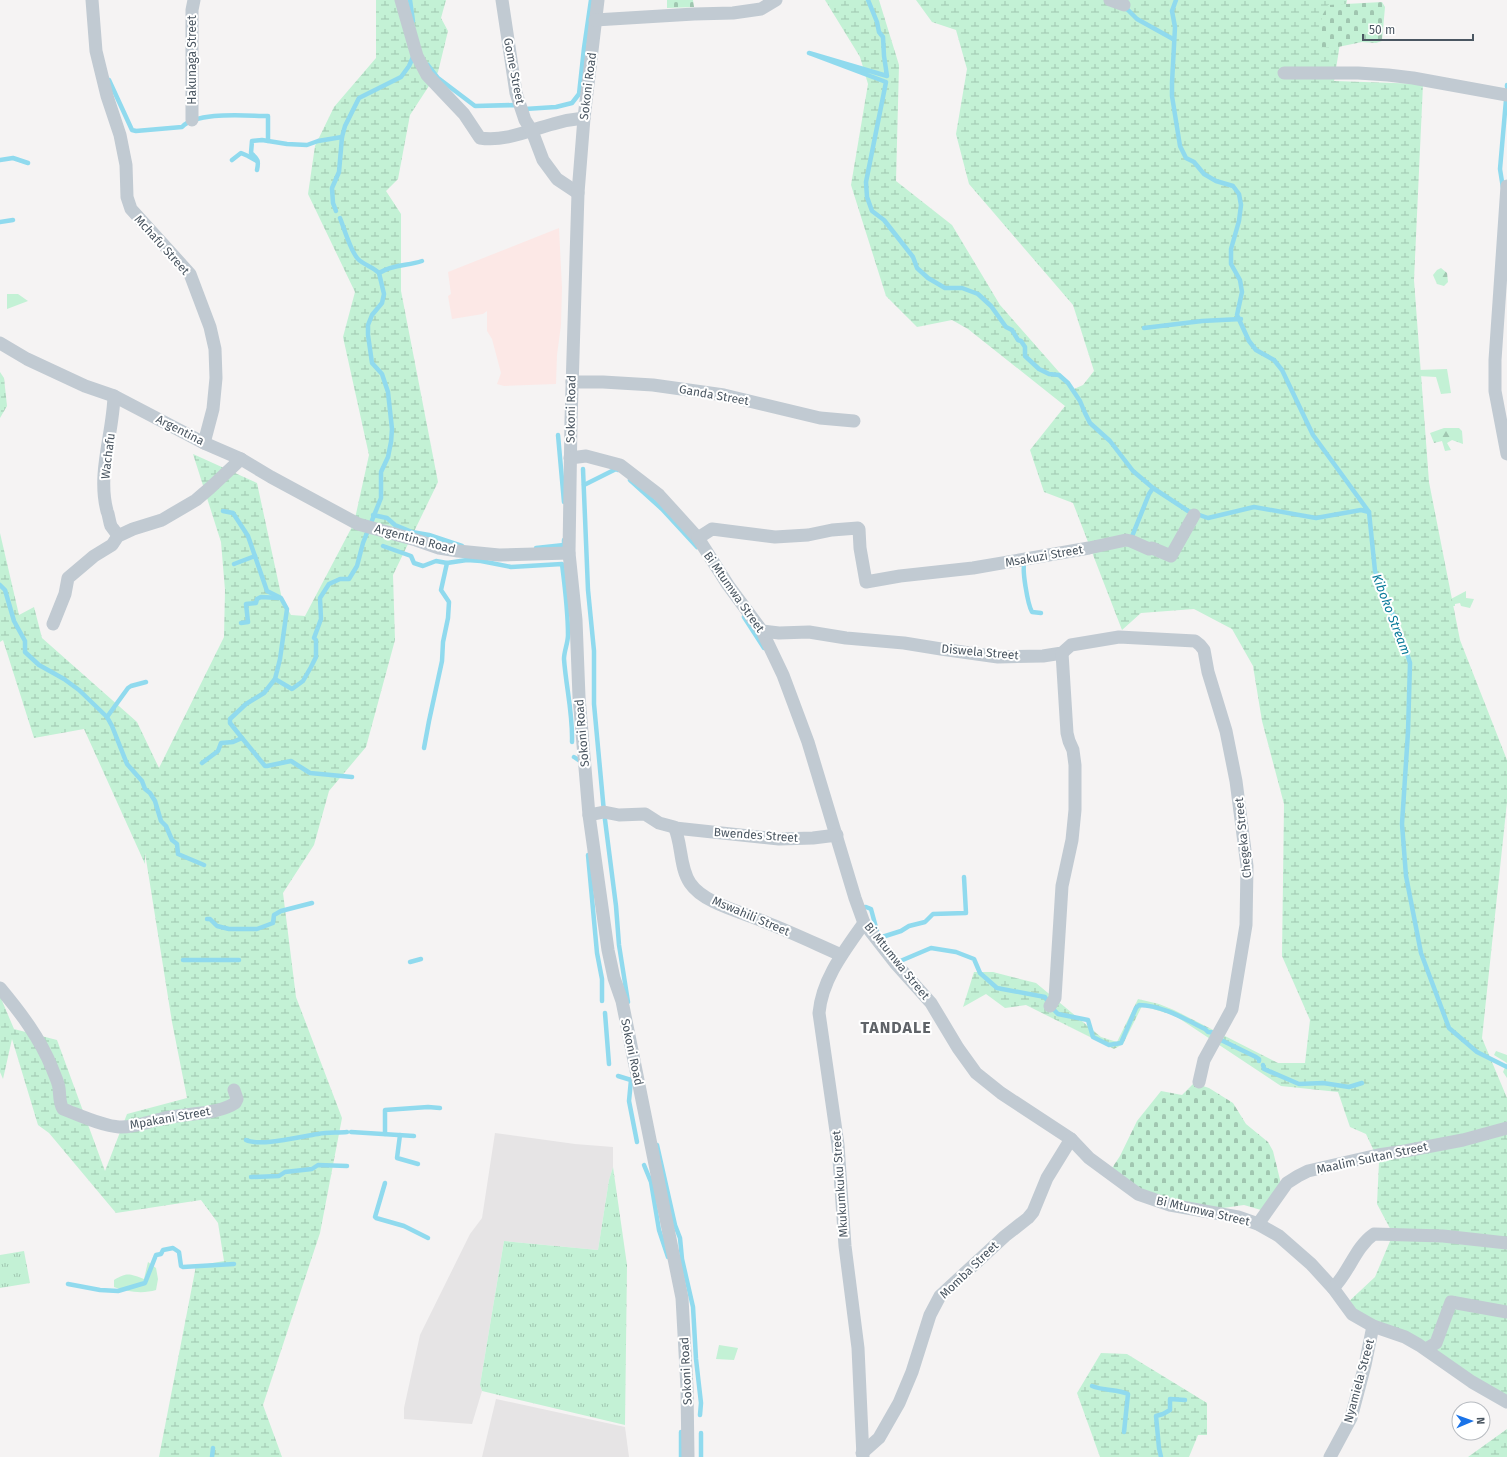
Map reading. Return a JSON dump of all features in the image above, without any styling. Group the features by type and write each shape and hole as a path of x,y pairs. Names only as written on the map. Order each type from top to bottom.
{"street":[{"name":"Mchafu Street","path":"92,0 96,51 106,96 120,135 126,165 127,197 131,209 190,274 213,338 216,378 215,393 204,443"},
{"name":"Hakunaga Street","path":"192,120 192,10 194,0"},
{"path":"401,0 417,56 427,75 464,114 477,136 480,138 490,139 532,131 552,124 584,118"},
{"name":"Gome Street","path":"502,0 516,93 525,120 532,131 543,160 557,179 578,193"},
{"name":"Sokoni Road","path":"598,0 584,118 578,193 570,458 569,553 576,620 579,697 589,816 608,950 614,978 622,1001 682,1298 687,1388 688,1457"},
{"path":"595,20 733,13 761,9 776,0"},
{"path":"1110,0 1124,5"},
{"path":"1284,73 1358,73 1388,75 1507,95"},
{"path":"1507,186 1495,360 1495,391 1507,454"},
{"name":"Argentina","path":"0,343 27,359 85,386 114,396 204,443 241,459 358,524"},
{"name":"Ganda Street","path":"572,382 653,385 724,395 820,418 854,421"},
{"name":"Wachafu","path":"114,396 114,413 104,466 104,485 105,503 111,525 118,536"},
{"name":"Bi Mtumwa Street","path":"570,458 586,456 620,465 659,495 698,538 703,548 722,574 728,586 762,631 793,701 808,742 855,898 864,923 896,964 931,1003 958,1048 976,1072 1001,1093 1071,1139 1089,1158 1138,1194 1170,1205 1238,1217 1258,1224 1279,1236 1311,1264 1333,1288 1352,1314 1373,1326 1405,1337 1426,1349 1472,1382 1507,1402"},
{"path":"53,624 65,594 68,578 94,556 112,545 118,536 133,529 162,520 189,504 210,488 241,459"},
{"name":"Msakuzi Street","path":"698,538 712,529 775,536 808,535 832,530 858,528 866,582 900,576 973,568 1089,548 1126,540 1172,556 1194,515"},
{"name":"Argentina Road","path":"358,524 439,548 481,554 499,555 569,553"},
{"name":"Diswela Street","path":"762,631 780,633 809,632 846,638 904,643 998,657 1043,656 1062,653 1071,645 1119,637 1195,641"},
{"name":"Chegeka Street","path":"1195,641 1204,650 1208,672 1226,731 1236,780 1247,866 1246,925 1232,1009 1204,1060 1199,1082"},
{"path":"1050,1006 1055,998 1062,886 1072,840 1074,810 1075,765 1073,750 1067,733 1062,653"},
{"path":"589,816 604,812 619,815 646,814 659,823 675,828"},
{"name":"Bwendes Street","path":"675,828 779,839 813,838 837,835"},
{"name":"Mswahili Street","path":"675,828 684,869 689,882 696,890 719,905 764,921 841,955"},
{"name":"Mkukumkuku Street","path":"863,1455 858,1348 845,1246 838,1145 819,1014 820,1001 841,955 864,923"},
{"name":"Mpakani Street","path":"0,988 34,1032 42,1046 52,1067 59,1088 61,1106 63,1109 118,1127 129,1126 148,1123 160,1119 222,1109 235,1104 237,1099 234,1090"},
{"name":"Maalim Sultan Street","path":"1258,1224 1287,1183 1308,1171 1378,1155 1463,1140 1507,1128"},
{"name":"Momba Street","path":"863,1455 879,1438 896,1408 914,1368 930,1314 940,1296 1005,1236 1028,1218 1033,1212 1047,1178 1071,1139"},
{"path":"1333,1288 1340,1281 1360,1250 1374,1234 1443,1236 1507,1243"},
{"path":"1426,1349 1436,1343 1451,1302 1474,1307 1489,1307 1507,1312"},
{"name":"Nyamiela Street","path":"1330,1457 1351,1418 1365,1365 1373,1326"}],"shaded area":[{"path":"559,228 562,288 561,325 557,355 556,384 504,386 497,384 501,373 492,339 487,331 487,311 483,314 452,319 448,296 451,294 448,272"},
{"path":"495,1133 575,1144 613,1147 613,1167 609,1180 598,1250 504,1241 480,1385 482,1391 472,1424 404,1419 404,1408 420,1335 470,1234 482,1218"},
{"path":"496,1399 625,1427 629,1457 482,1457"}],"green space":[{"path":"376,0 446,0 441,18 448,31 438,72 410,115 398,179 386,191 401,214 401,291 438,482 393,575 395,640 366,747 329,791 314,845 283,893 296,997 342,1118 320,1233 263,1405 282,1457 159,1457 196,1266 224,1261 218,1223 201,1200 116,1213 49,1133 38,1125 12,1039 3,1079 0,1072 0,996 14,1029 57,1040 105,1171 127,1114 187,1098 172,1022 145,853 145,864 84,729 34,738 3,640 0,642 0,533 19,615 34,607 42,638 137,722 159,768 224,637 225,590 221,542 193,454 257,483 282,599 291,615 305,616 354,523 369,455 343,337 355,292 308,194 315,146 334,107 376,58"},
{"path":"667,0 693,0 694,7 667,8"},
{"path":"825,0 879,0 899,65 896,181 952,225 1000,305 1074,389 1083,385 1094,371 1073,305 969,184 956,134 967,69 956,30 932,22 916,0 1347,0 1334,81 1423,84 1414,280 1429,482 1460,640 1507,760 1507,802 1482,1038 1507,1098 1507,1396 1345,1305 1375,1277 1393,1234 1377,1204 1379,1162 1366,1134 1350,1127 1338,1092 1281,1086 1174,1015 1142,1006 1123,1044 1114,1049 1026,1005 1005,1008 986,994 963,1007 974,972 993,972 1036,983 1101,1037 1117,1042 1138,999 1159,1004 1174,1010 1278,1063 1305,1063 1310,1020 1282,956 1284,804 1262,721 1253,666 1232,629 1194,609 1141,613 1122,630 1073,503 1044,492 1030,450 1065,406 968,329 952,320 917,327 886,296 851,185 868,84 860,57"},
{"path":"1382,2 1385,7 1382,41 1376,43 1362,42 1338,47 1317,48 1322,16 1328,5"},
{"path":"1441,268 1447,273 1448,282 1444,286 1437,284 1433,275"},
{"path":"7,294 18,294 28,301 7,309"},
{"path":"1447,369 1451,393 1441,394 1436,377 1418,376 1418,370"},
{"path":"0,372 4,378 7,406 0,418"},
{"path":"1444,428 1459,428 1462,431 1463,444 1452,440 1447,443 1451,450 1445,451 1442,441 1434,443 1430,433"},
{"path":"1466,591 1466,598 1474,599 1470,608 1461,606 1460,603 1455,604 1455,606 1451,606 1449,600"},
{"path":"1496,1051 1507,1055 1507,1063 1494,1055"},
{"path":"1507,1063 1507,1078 1503,1072"},
{"path":"1194,1083 1209,1088 1233,1103 1246,1124 1268,1142 1273,1151 1282,1188 1261,1210 1244,1205 1216,1209 1146,1192 1112,1168 1120,1156 1137,1121 1161,1091 1182,1095"},
{"path":"613,1167 627,1265 625,1425 482,1391 480,1385 504,1241 598,1250 609,1180"},
{"path":"24,1251 30,1283 0,1288 0,1255"},
{"path":"148,1262 156,1268 158,1279 156,1290 135,1292 114,1287 114,1280 122,1276 132,1275 144,1279"},
{"path":"719,1345 738,1348 734,1360 716,1359"},
{"path":"1101,1353 1127,1354 1207,1403 1207,1435 1198,1435 1189,1457 1100,1457 1077,1393"},
{"path":"1507,1429 1507,1457 1468,1457 1491,1441"}],"waterway":[{"path":"410,0 413,21"},
{"path":"428,65 438,78 475,106 515,105 525,109 556,107 572,103 579,94 591,0"},
{"path":"868,0 877,22 879,32 883,37 887,76 809,53 886,82 866,182 867,197 872,211 884,220 913,257 917,268 928,278 945,288 962,288 978,294 991,306 1006,327 1012,330 1018,340 1021,341 1025,347 1025,356 1039,369 1049,374 1059,375 1068,383 1080,401 1090,423 1110,441 1133,471 1153,488 1188,511 1208,518 1254,507 1316,518 1361,510 1369,512"},
{"name":"Kiboko Stream","path":"1176,0 1172,11 1175,27 1172,96 1180,146 1186,158 1194,162 1204,174 1216,181 1233,186 1239,194 1241,205 1239,221 1231,249 1231,264 1240,280 1242,292 1237,315 1249,341 1256,350 1274,360 1282,370 1313,435 1369,512 1375,571 1401,634 1410,663 1408,732 1402,824 1406,876 1421,953 1449,1028 1477,1052 1507,1067"},
{"path":"1124,8 1137,19 1173,39"},
{"path":"336,211 333,203 332,188 339,172 342,137 345,126 359,98 401,77 409,66 414,55"},
{"path":"109,80 132,130 136,131 182,127 189,122 210,116 268,116 268,141"},
{"path":"1503,188 1500,169 1506,100"},
{"path":"257,170 257,160 251,153 252,141 262,140 287,144 307,145 318,141 342,137"},
{"path":"232,160 241,153 257,161"},
{"path":"0,160 13,158 28,163"},
{"path":"202,763 218,751 221,743 233,742 242,738 230,723 230,719 246,704 264,693 275,679 292,689 303,681 316,657 316,640 314,638 321,619 320,598 329,584 340,579 349,579 357,566 363,543 381,498 381,472 388,457 392,429 388,392 382,374 372,363 368,325 372,315 382,303 384,294 379,273 355,256 340,218"},
{"path":"0,222 13,220"},
{"path":"379,273 390,268 422,261"},
{"path":"1144,328 1202,321 1241,319"},
{"path":"558,435 564,502"},
{"path":"583,469 588,590 594,651 594,704 619,945 628,1002"},
{"path":"584,485 616,469 618,470"},
{"path":"630,480 662,509 697,547"},
{"path":"1131,539 1149,494 1153,488"},
{"path":"223,511 233,513 248,536 267,591 281,598 287,609 280,659 275,679"},
{"path":"373,515 387,518 395,525 412,532 429,535 462,546"},
{"path":"536,548 564,545 564,540"},
{"path":"383,546 411,556 414,563 423,566 436,561 447,563 467,560 481,561 511,567 562,564 568,626 568,638 564,659 572,742"},
{"path":"234,564 255,556"},
{"path":"1025,561 1024,578 1030,608 1032,612 1041,613"},
{"path":"424,748 442,661 443,642 448,618 449,602 441,590 447,563"},
{"path":"0,585 5,590 14,621 25,641 25,652 39,665 64,679 79,690 107,717"},
{"path":"241,623 248,622 246,604 256,603 257,599 261,597 279,598"},
{"path":"744,617 764,648"},
{"path":"146,682 128,688 107,717 127,764 142,781 145,789 150,793 155,801 161,821 166,826 172,840 177,844 178,854 204,865"},
{"path":"242,738 265,766 291,761 310,773 352,777"},
{"path":"574,757 583,763"},
{"path":"588,855 597,953 602,979 602,1001"},
{"path":"879,938 901,931 909,926 925,922 933,914 966,913 964,877"},
{"path":"207,919 210,919 217,926 229,929 257,929 273,923 274,915 281,911 312,903"},
{"path":"860,908 866,907 871,909 878,935"},
{"path":"897,960 898,962 931,948 956,952 974,959 980,973 997,988 1045,997 1050,1006 1058,1014 1088,1020 1093,1037 1109,1045 1121,1043 1136,1008 1139,1005 1156,1007 1173,1013 1205,1029 1208,1032 1218,1033 1221,1040 1256,1057 1259,1061"},
{"path":"410,962 421,959"},
{"path":"183,960 239,960"},
{"path":"605,1013 609,1064"},
{"path":"1263,1065 1264,1069 1299,1084 1323,1083 1349,1087 1362,1083"},
{"path":"618,1076 631,1080 629,1101 637,1142"},
{"path":"385,1134 385,1110 428,1107 440,1108"},
{"path":"246,1140 252,1142 271,1142 322,1133 347,1132"},
{"path":"351,1132 414,1136"},
{"path":"400,1135 397,1158 418,1164"},
{"path":"657,1145 675,1225 680,1238 682,1259 693,1307 696,1359 701,1403 700,1415"},
{"path":"251,1177 279,1176 285,1172 312,1169 318,1165 347,1166"},
{"path":"644,1165 651,1182 659,1230 668,1257"},
{"path":"385,1183 375,1217 404,1226 428,1238"},
{"path":"68,1284 100,1290 118,1291 145,1283 156,1255 161,1254 163,1250 173,1248 179,1252 181,1266 183,1267 234,1264"},
{"path":"1092,1386 1128,1394 1124,1432"},
{"path":"1161,1457 1156,1416 1170,1410 1170,1399 1185,1400"},
{"path":"681,1432 681,1457"},
{"path":"701,1433 701,1457"},
{"path":"212,1457 213,1448"}],"district":[{"name":"TANDALE","path":"896,1027"}]}
